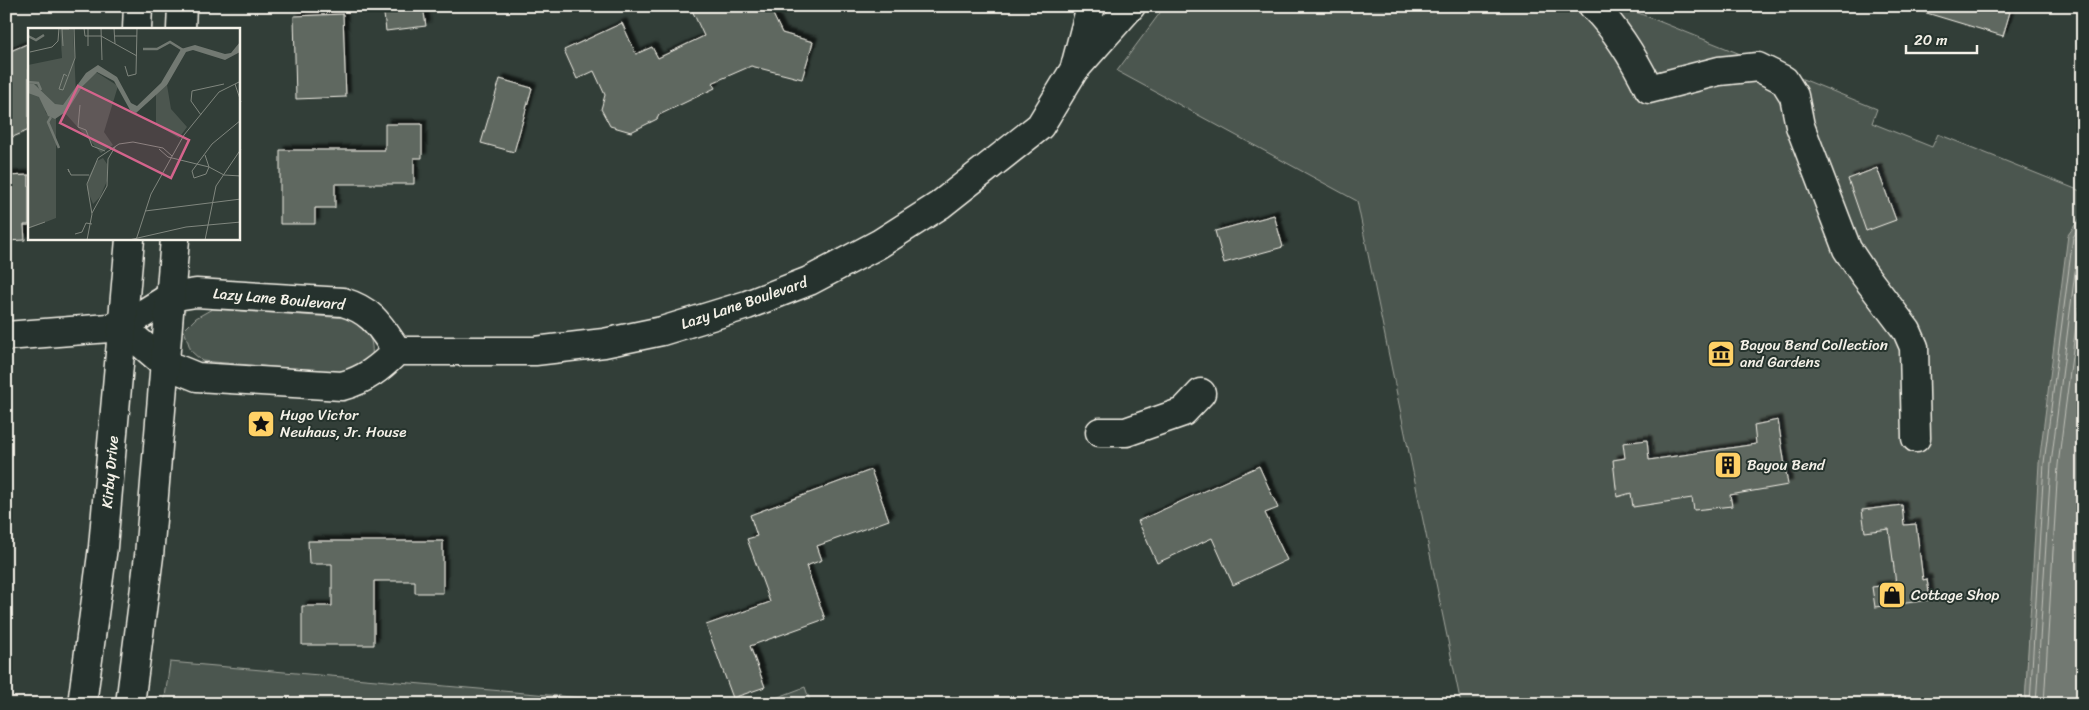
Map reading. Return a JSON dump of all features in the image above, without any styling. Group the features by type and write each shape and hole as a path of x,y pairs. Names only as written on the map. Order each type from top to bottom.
{"street":[{"path":"137,28 138,6"},
{"path":"181,28 182,6"},
{"name":"Lazy Lane Boulevard","path":"1074,70 1091,6"},
{"name":"Lazy Lane Boulevard","path":"170,297 202,293 343,302 360,308 374,320 397,352 535,351 604,343 691,323 747,306 809,281 879,244 940,205 1040,126 1074,70 1132,6"},
{"path":"1593,6 1624,44 1649,88 1719,71 1758,67 1784,80 1794,96 1800,126 1847,249 1907,331 1914,347 1916,438"},
{"name":"Kirby Drive","path":"82,704 103,547 130,240"},
{"path":"130,704 149,556 175,240"},
{"path":"6,336 122,327 170,297"},
{"path":"122,327 165,364 197,377 342,386 357,382 378,370 397,352"},
{"path":"1100,432 1126,432 1183,412 1201,393"}],"shaded area":[{"name":"Bayou Bend Collection and Gardens","path":"1165,6 1621,6 1877,109 1872,123 1932,147 1938,134 2083,192 2083,611 2032,619 2030,625 2025,704 1461,704 1357,201 1117,71"},
{"path":"212,309 347,318 359,325 367,333 370,338 372,357 358,367 343,373 202,361 191,351 184,330 196,318"},
{"path":"170,662 628,702 629,704 164,704"},
{"path":"805,687 811,704 760,704"}],"water":[{"path":"2083,214 2083,704 2025,704 2039,463 2068,235"}],"building":[{"path":"383,6 423,6 426,26 386,31"},
{"path":"690,6 769,6 782,33 813,42 802,79 751,66 712,83 715,88 659,115 657,119 631,132 610,126 601,109 605,95 594,71 577,79 564,50 622,23 636,54 652,47 658,58 704,36"},
{"path":"1921,6 1990,6 2010,12 2003,36 1920,11"},
{"path":"343,14 346,97 296,99 294,16"},
{"path":"28,43 28,130 13,137 6,123 6,53"},
{"path":"500,79 532,88 514,152 481,143"},
{"path":"385,124 422,124 422,158 414,158 414,184 335,184 335,208 315,208 315,224 280,224 280,150 385,150"},
{"path":"1877,168 1896,220 1866,231 1848,179"},
{"path":"28,175 28,225 24,225 25,240 6,241 6,176"},
{"path":"1274,215 1283,247 1224,263 1215,231"},
{"name":"Bayou Bend","path":"1778,420 1788,485 1730,495 1732,506 1694,510 1692,498 1633,507 1631,493 1617,497 1613,460 1625,458 1623,443 1647,440 1649,460 1756,444 1754,425"},
{"path":"1259,466 1278,508 1265,513 1287,560 1233,585 1212,538 1157,563 1138,521"},
{"path":"871,470 889,520 817,546 822,560 806,566 825,619 750,646 765,687 733,698 706,625 770,602 747,539 757,536 750,515"},
{"path":"1902,505 1904,525 1916,524 1923,580 1927,579 1930,600 1875,607 1872,587 1896,584 1889,529 1865,532 1862,510"},
{"path":"308,541 443,541 443,593 415,593 415,581 374,581 374,645 302,645 302,606 332,606 332,564 309,564"}],"place":[{"name":"Bayou Bend Collection and Gardens","path":"1721,354"},
{"name":"Hugo Victor Neuhaus, Jr. House","path":"261,424"},
{"name":"Bayou Bend","path":"1728,465"},
{"name":"Cottage Shop","path":"1892,595"}]}
